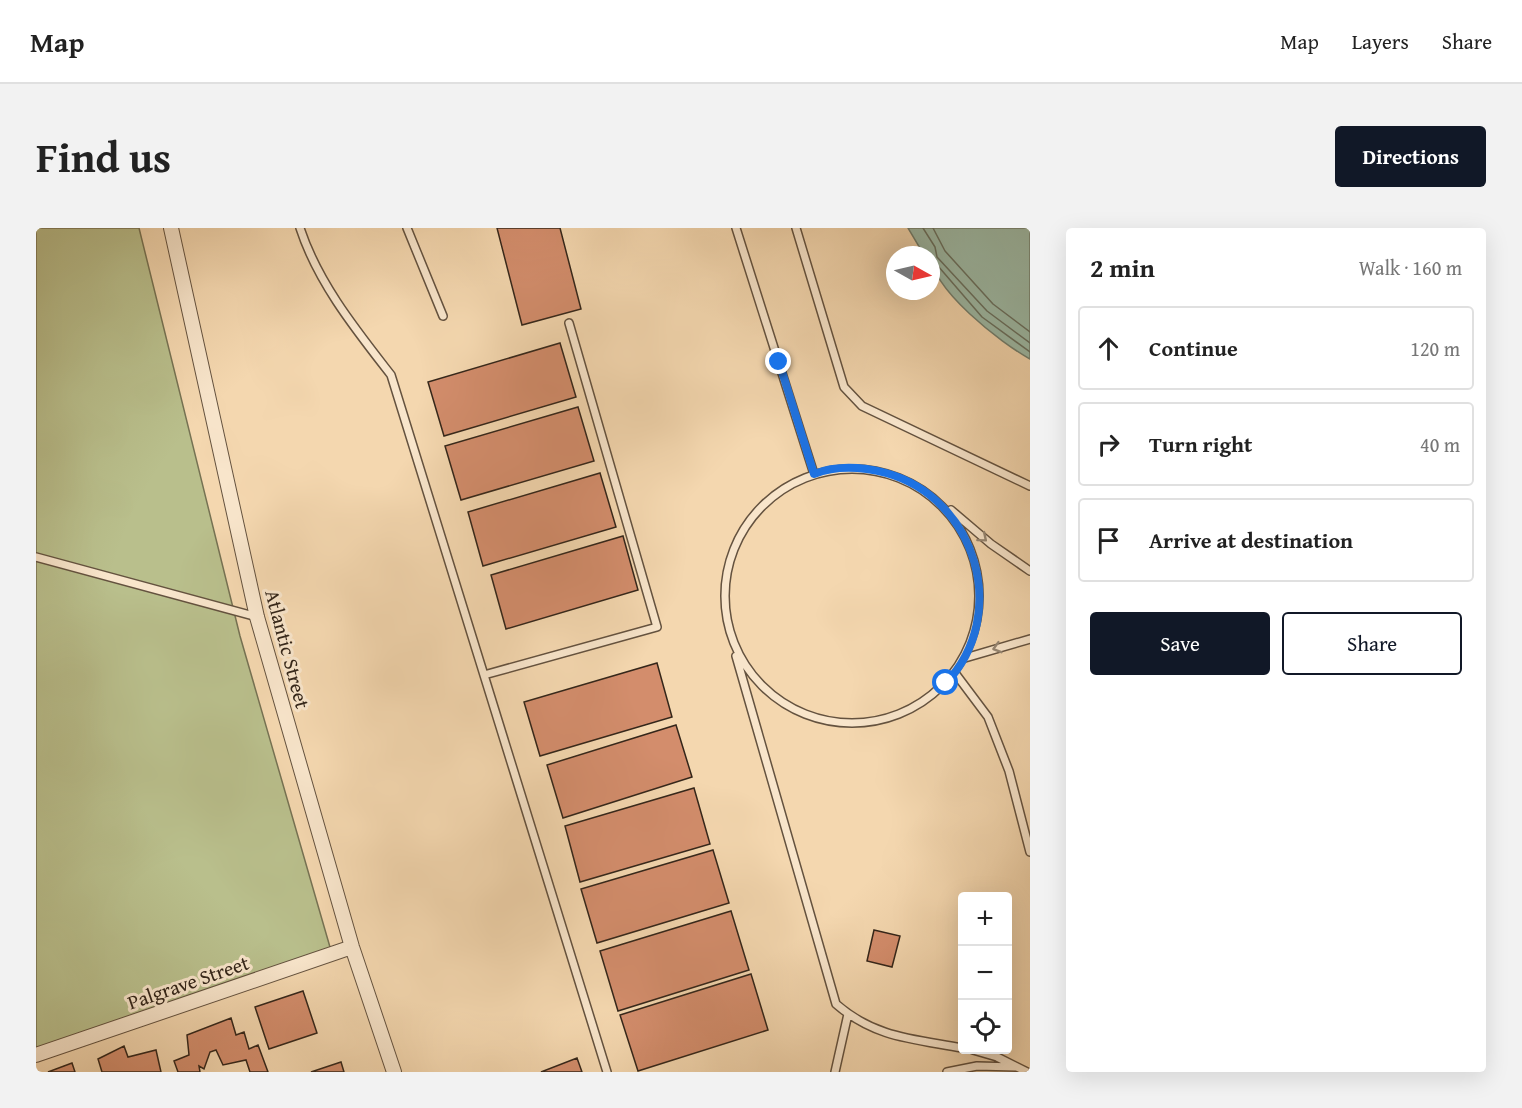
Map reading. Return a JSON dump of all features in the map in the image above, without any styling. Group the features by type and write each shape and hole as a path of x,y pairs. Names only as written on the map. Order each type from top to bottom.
{"street":[{"name":"Atlantic Street","path":"171,228 257,617 352,947 394,1072"},
{"name":"Palgrave Street","path":"36,1055 352,947"}],"lane":[{"path":"300,228 309,256 352,324 391,375 607,1072"},
{"path":"407,228 442,316"},
{"path":"736,228 814,474"},
{"path":"796,228 844,387 862,406 1030,486"},
{"path":"484,675 657,627 569,323"},
{"path":"958,1047 893,1036 868,1026 836,1004 727,625 724,584 735,544 756,510 788,484 826,470 867,468 906,479 939,501 1030,571"},
{"path":"727,625 744,665 774,698 813,718 856,724 900,716 937,692 955,673 965,658 979,616 978,572 964,533 939,501"},
{"path":"36,557 257,617"},
{"path":"965,658 1030,639"},
{"path":"955,673 988,717 1009,771 1030,852"},
{"path":"835,1072 848,1014"},
{"path":"987,1054 1027,1072"},
{"path":"947,1072 976,1066 1016,1067"}],"green space":[{"path":"36,228 139,228 240,636 332,954 36,1055"}],"water":[{"path":"908,228 1030,228 1030,359 986,328 955,299 942,283 940,280 940,246 919,246"}],"building":[{"path":"497,228 560,228 581,309 522,325"},
{"path":"560,343 576,397 444,436 428,382"},
{"path":"578,407 594,461 461,500 445,446"},
{"path":"600,473 616,527 483,566 468,512"},
{"path":"623,536 638,590 506,629 491,575"},
{"path":"657,663 672,717 540,756 524,702"},
{"path":"676,725 692,777 563,818 547,765"},
{"path":"694,788 710,844 580,882 565,826"},
{"path":"713,850 729,903 597,943 581,889"},
{"path":"731,911 749,970 618,1011 600,951"},
{"path":"874,930 900,936 892,967 867,961"},
{"path":"751,974 768,1030 638,1071 620,1015"},
{"path":"303,991 317,1033 269,1049 255,1007"},
{"path":"231,1018 236,1035 244,1032 249,1049 258,1045 268,1072 250,1072 246,1060 223,1065 216,1050 210,1052 204,1069 199,1066 200,1072 178,1072 174,1061 189,1055 187,1035"},
{"path":"124,1046 128,1057 156,1050 161,1072 102,1072 98,1059"},
{"path":"577,1058 582,1072 541,1072"},
{"path":"341,1062 344,1072 311,1072"},
{"path":"72,1063 75,1072 48,1072"}],"route":[{"path":"779,362 814,474 826,470 867,468 906,479 939,501 964,533 978,572 979,616 965,658 946,683"}]}
